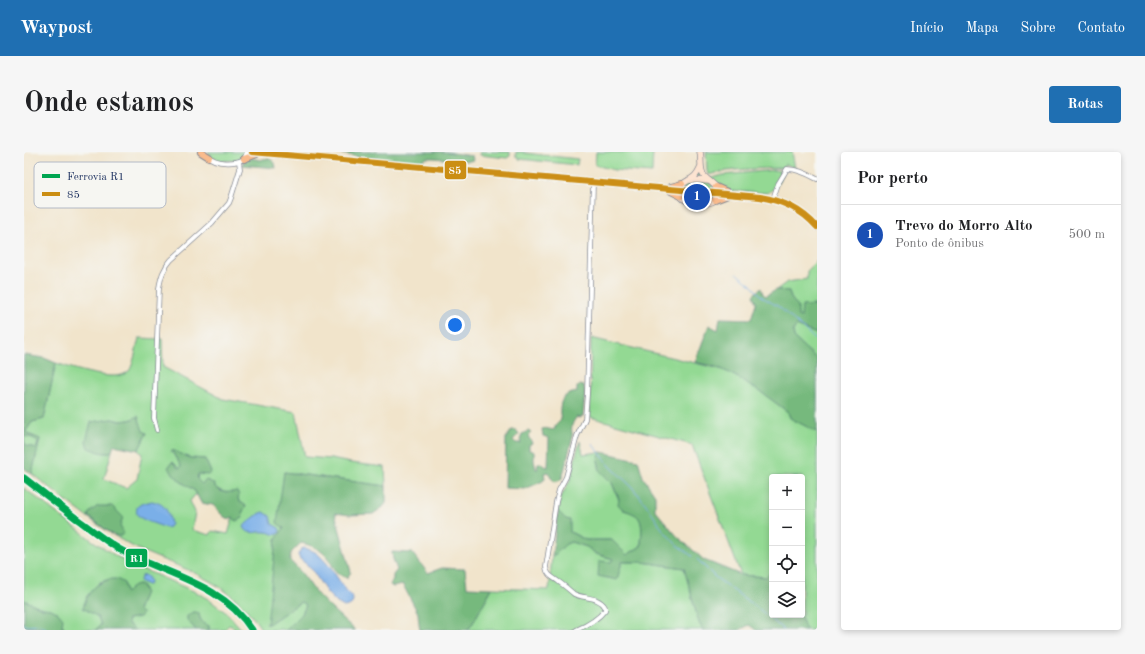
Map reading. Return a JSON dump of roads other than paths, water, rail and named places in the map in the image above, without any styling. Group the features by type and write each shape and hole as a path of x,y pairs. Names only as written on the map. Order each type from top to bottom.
{"main road":[{"path":"201,152 207,154"},
{"path":"252,152 666,189 717,190 732,194 773,199 784,202 799,210 817,227"},
{"path":"241,160 259,152"},
{"path":"700,152 703,174 717,190 715,200"},
{"path":"681,190 689,180 696,175 701,166"},
{"path":"689,180 710,181"},
{"path":"681,190 686,200 694,203 705,204 732,194"}],"street":[{"path":"157,430 154,418 159,288 162,273 166,265 212,223 229,203 241,160 247,152"},
{"path":"207,154 211,159 217,161 232,162 241,160"},
{"path":"773,199 778,184 787,169 793,169 817,179"},
{"path":"576,630 582,628 600,616 605,610 605,607 597,600 575,594 548,574 546,567 559,490 566,478 575,440 585,419 593,182"}],"water":[{"path":"152,501 157,502 166,509 171,524 169,527 166,528 150,522 137,514 137,507 141,504"},
{"path":"264,512 270,516 272,524 279,528 280,531 278,534 275,535 267,532 252,533 245,530 243,527 245,525 256,516"},
{"path":"305,548 316,552 327,563 352,596 353,602 349,606 344,607 337,603 327,593 311,568 300,559 298,555 301,549"},
{"path":"145,575 149,580 150,584 148,585 140,580 142,576"}],"waterway":[{"path":"737,274 751,285 762,297 779,307 817,341"},
{"path":"592,444 610,466 632,487 663,530 677,545 692,556"},
{"path":"697,559 715,577 759,609 784,630"},
{"path":"24,624 27,626 39,625 49,630"}],"rail line":[{"name":"R1","path":"24,478 119,549 191,581 225,601 239,614 252,630"}],"place":[{"name":"Trevo do Morro Alto","path":"697,197"}]}
